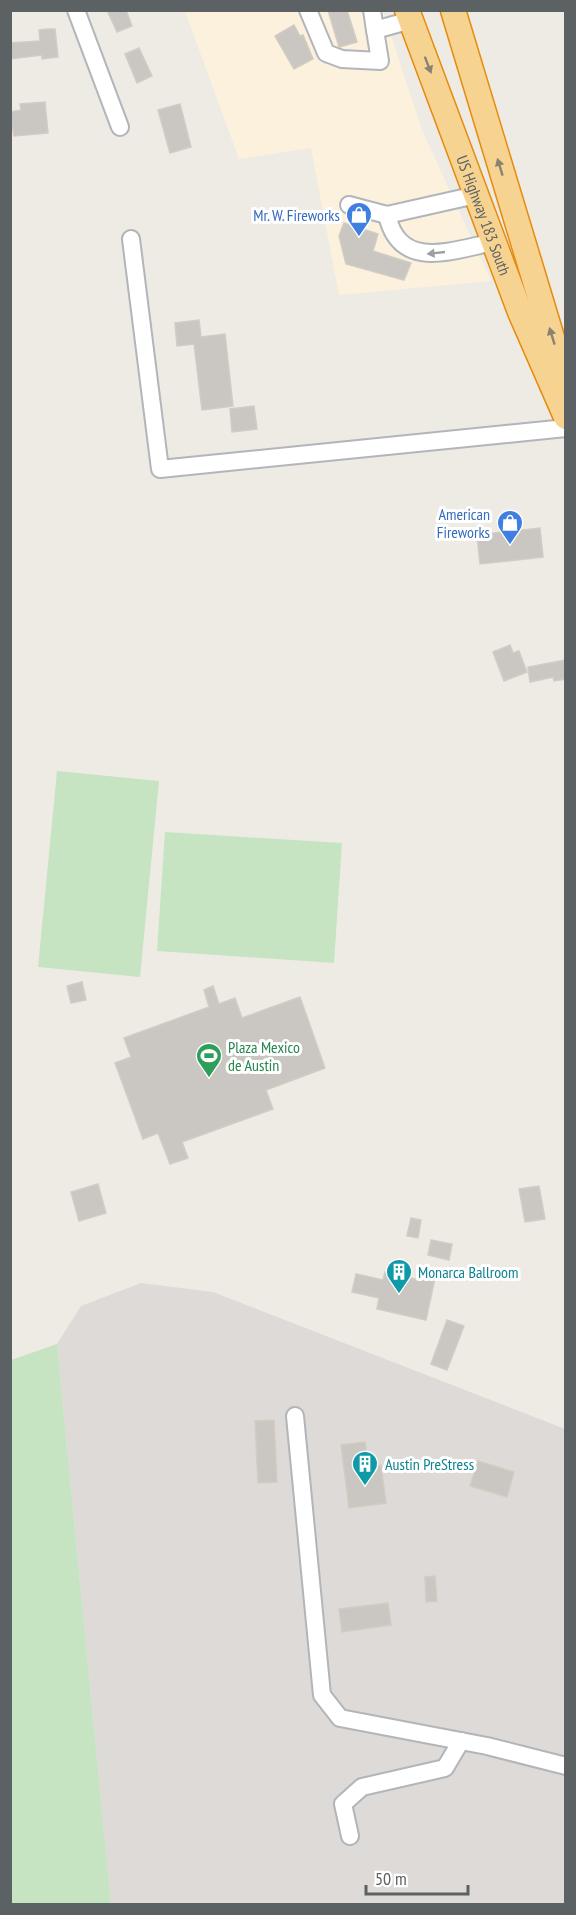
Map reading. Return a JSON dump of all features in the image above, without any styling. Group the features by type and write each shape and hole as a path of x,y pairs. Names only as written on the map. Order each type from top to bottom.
{"highway":[{"name":"US Highway 183 South","path":"453,10 557,354 566,393"},
{"path":"461,40 465,10"},
{"name":"US Highway 183 South","path":"409,15 520,312 566,417"}],"lane":[{"path":"76,10 120,127"},
{"path":"308,10 326,53 342,59 380,61 372,10"},
{"path":"375,30 409,15"},
{"path":"349,205 387,214 476,195"},
{"path":"387,214 391,230 399,242 424,254 435,254 494,242"},
{"path":"130,239 160,469 566,428"},
{"path":"295,1416 322,1695 340,1718 461,1741 566,1766"},
{"path":"350,1836 343,1804 362,1787 445,1768 461,1741"}],"shaded area":[{"path":"185,11 383,11 422,130 491,281 339,295 311,148 239,159"},
{"name":"Austin PreStress","path":"141,1283 213,1292 565,1429 565,1904 111,1904 57,1344 81,1306"}],"green space":[{"path":"57,771 159,781 140,977 38,967"},
{"path":"165,832 342,843 334,963 157,951"},
{"path":"57,1344 111,1904 11,1904 11,1360"}],"building":[{"path":"107,10 126,10 132,26 117,32"},
{"path":"328,10 347,10 357,42 339,47"},
{"path":"294,25 300,36 303,35 313,59 294,69 275,36"},
{"path":"55,29 58,57 42,59 42,55 10,59 10,43 40,41 39,30"},
{"path":"139,48 152,76 137,83 125,54"},
{"path":"45,102 48,133 14,136 10,112 21,110 20,104"},
{"path":"180,104 191,147 170,153 158,110"},
{"path":"344,223 378,234 373,251 411,263 404,280 346,264 339,236"},
{"path":"199,320 201,337 225,334 233,406 202,410 194,344 177,346 175,323"},
{"path":"254,406 257,429 232,432 230,409"},
{"name":"American Fireworks","path":"540,528 543,557 480,564 477,535"},
{"path":"510,645 513,653 519,651 527,672 504,681 493,652"},
{"path":"566,660 566,679 554,681 553,677 530,682 528,667"},
{"path":"82,982 86,1000 71,1003 67,986"},
{"name":"Plaza Mexico de Austin","path":"213,986 219,1004 235,998 242,1018 300,997 325,1068 266,1090 273,1109 182,1142 188,1158 170,1164 158,1133 143,1139 115,1063 131,1057 124,1038 209,1007 204,990"},
{"path":"98,1184 106,1213 79,1221 71,1192"},
{"path":"539,1186 545,1219 525,1222 519,1189"},
{"path":"411,1218 421,1220 418,1238 407,1236"},
{"path":"431,1240 452,1244 449,1260 428,1255"},
{"name":"Monarca Ballroom","path":"385,1272 419,1280 420,1275 435,1278 426,1320 377,1309 379,1298 352,1292 356,1274 383,1280"},
{"path":"447,1320 464,1326 447,1370 431,1364"},
{"path":"274,1420 277,1482 258,1483 255,1421"},
{"name":"Austin PreStress","path":"365,1442 369,1467 381,1465 386,1503 349,1508 341,1445"},
{"path":"478,1461 514,1472 507,1497 470,1486"},
{"path":"435,1576 437,1601 426,1602 425,1577"},
{"path":"388,1603 391,1625 342,1632 339,1609"}],"place":[{"name":"Mr. W. Fireworks","path":"359,238"},
{"name":"American Fireworks","path":"510,546"},
{"name":"Plaza Mexico de Austin","path":"209,1079"},
{"name":"Monarca Ballroom","path":"399,1295"},
{"name":"Austin PreStress","path":"365,1487"}]}
